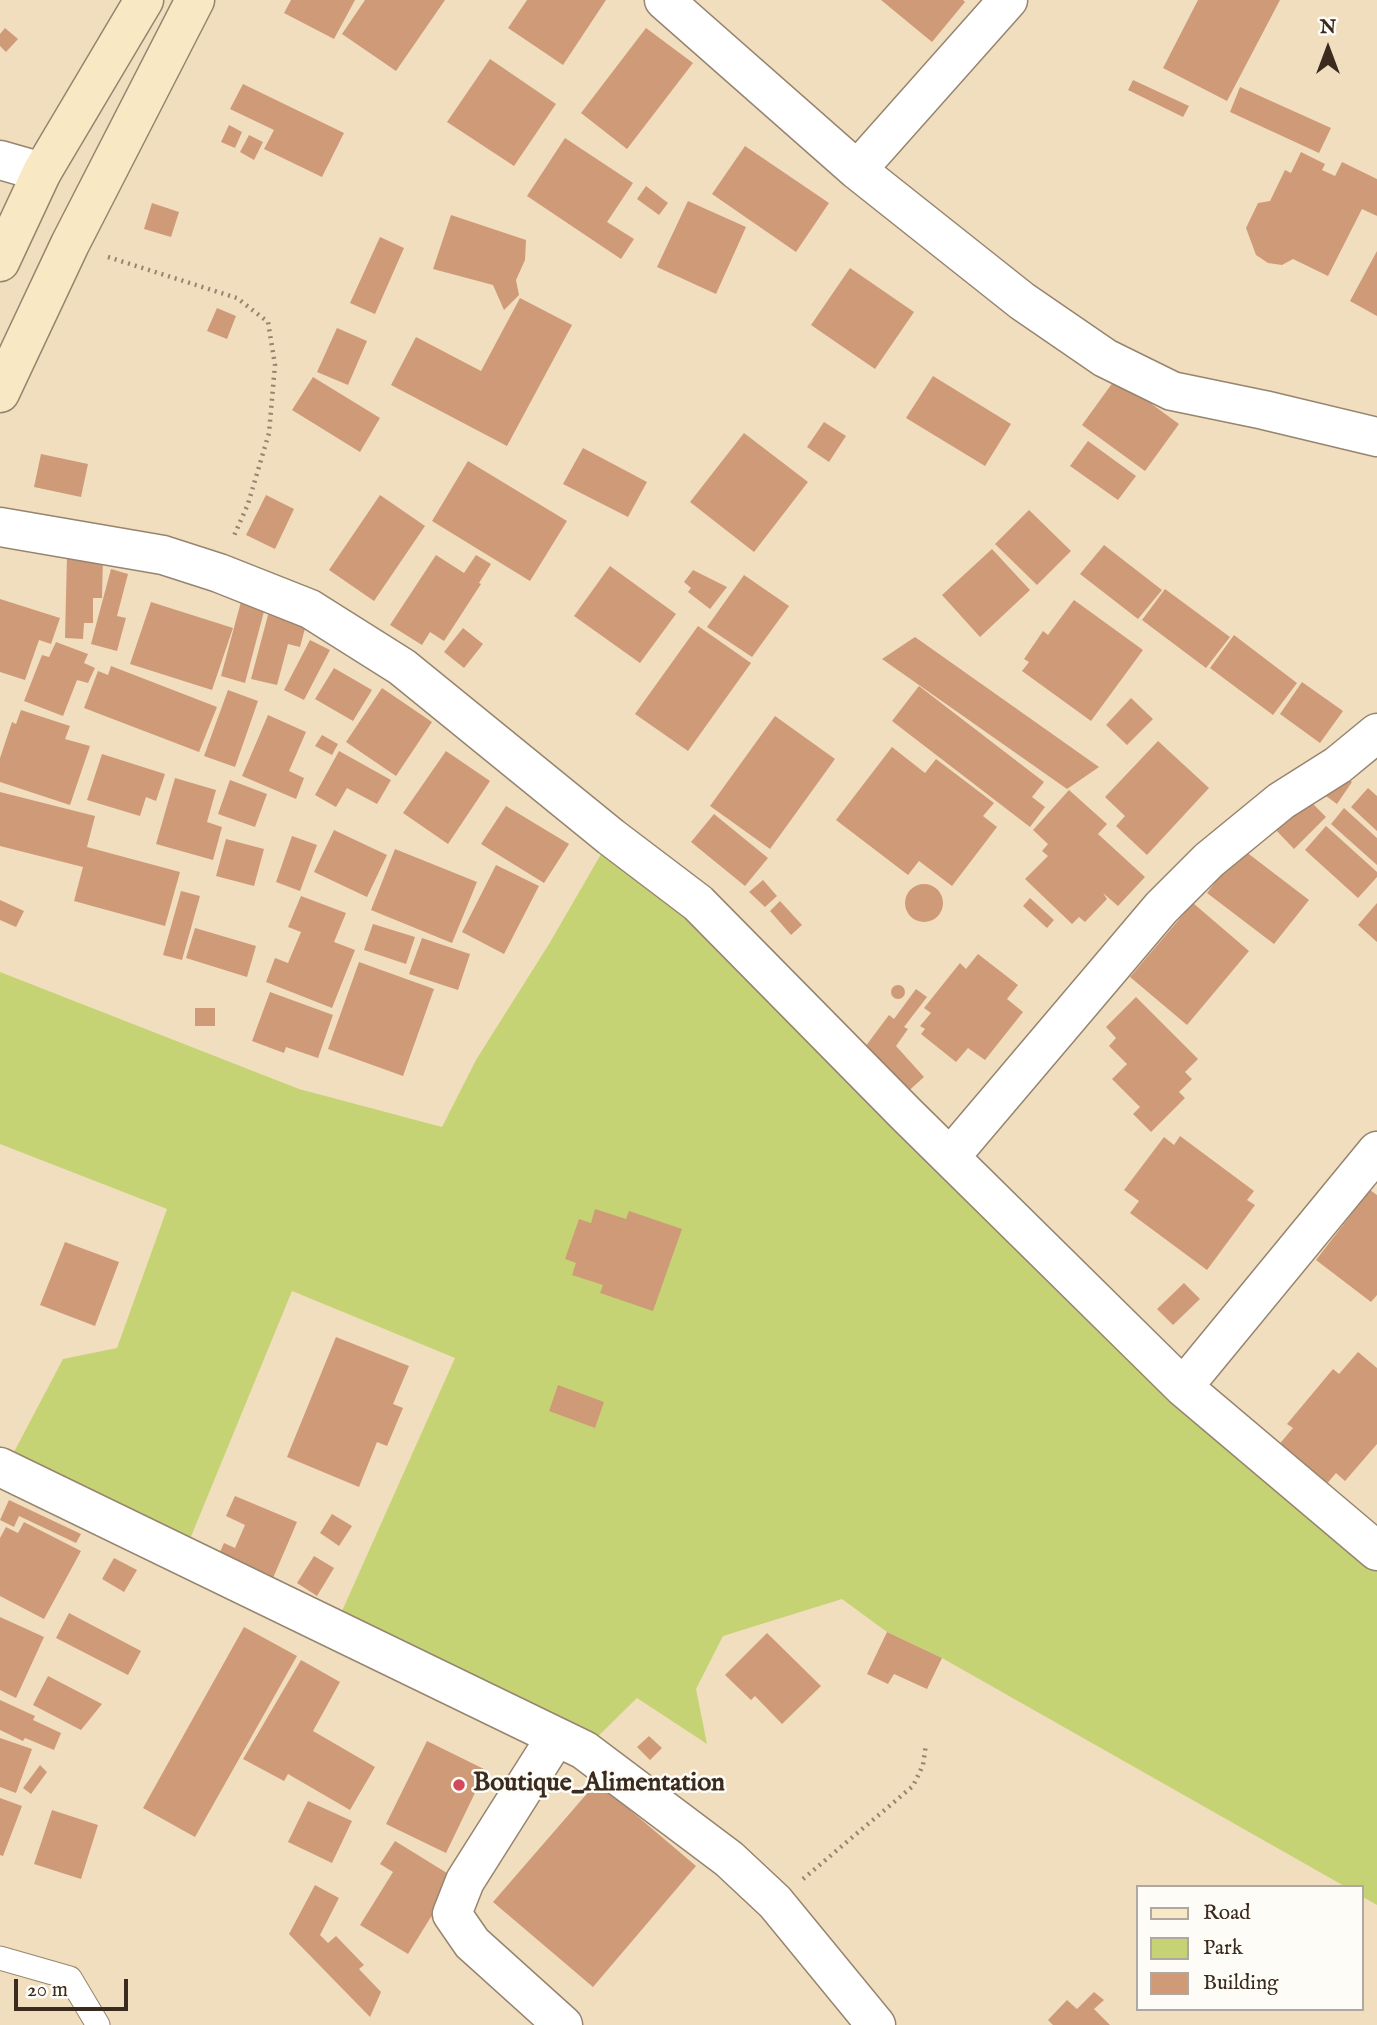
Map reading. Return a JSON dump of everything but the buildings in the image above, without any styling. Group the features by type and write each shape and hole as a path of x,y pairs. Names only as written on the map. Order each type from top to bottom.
{"main road":[{"path":"0,262 42,172 144,0"},
{"path":"0,393 70,244 195,0"}],"street":[{"path":"664,0 858,170 1022,301 1105,358 1172,391 1377,437"},
{"path":"858,170 1008,0"},
{"path":"0,160 42,172"},
{"path":"0,527 163,555 219,573 310,609 402,667 611,837 698,903 1182,1387 1374,1543"},
{"path":"950,1157 1161,908 1209,860 1281,801 1338,765 1377,733"},
{"path":"1182,1387 1377,1151"},
{"path":"0,1467 584,1750 729,1858 775,1902 876,2025"},
{"path":"556,1737 465,1881 452,1914 472,1943 563,2025"}],"lane":[{"path":"0,1958 70,1978 98,2025"}],"path":[{"path":"70,244 237,298 268,322 275,365 269,433 248,503 219,573"},
{"path":"775,1902 913,1786 923,1765 926,1744"}],"green space":[{"path":"611,837 1377,1551 1377,1905 1363,1897 1363,1885 1342,1885 942,1658 887,1632 842,1599 723,1636 696,1689 707,1744 637,1698 584,1750 334,1629 455,1358 292,1291 183,1556 5,1469 63,1359 117,1348 167,1209 0,1144 0,972 299,1089 442,1127 476,1060 549,944"}],"place":[{"name":"Boutique_Alimentation","path":"459,1785"}]}
